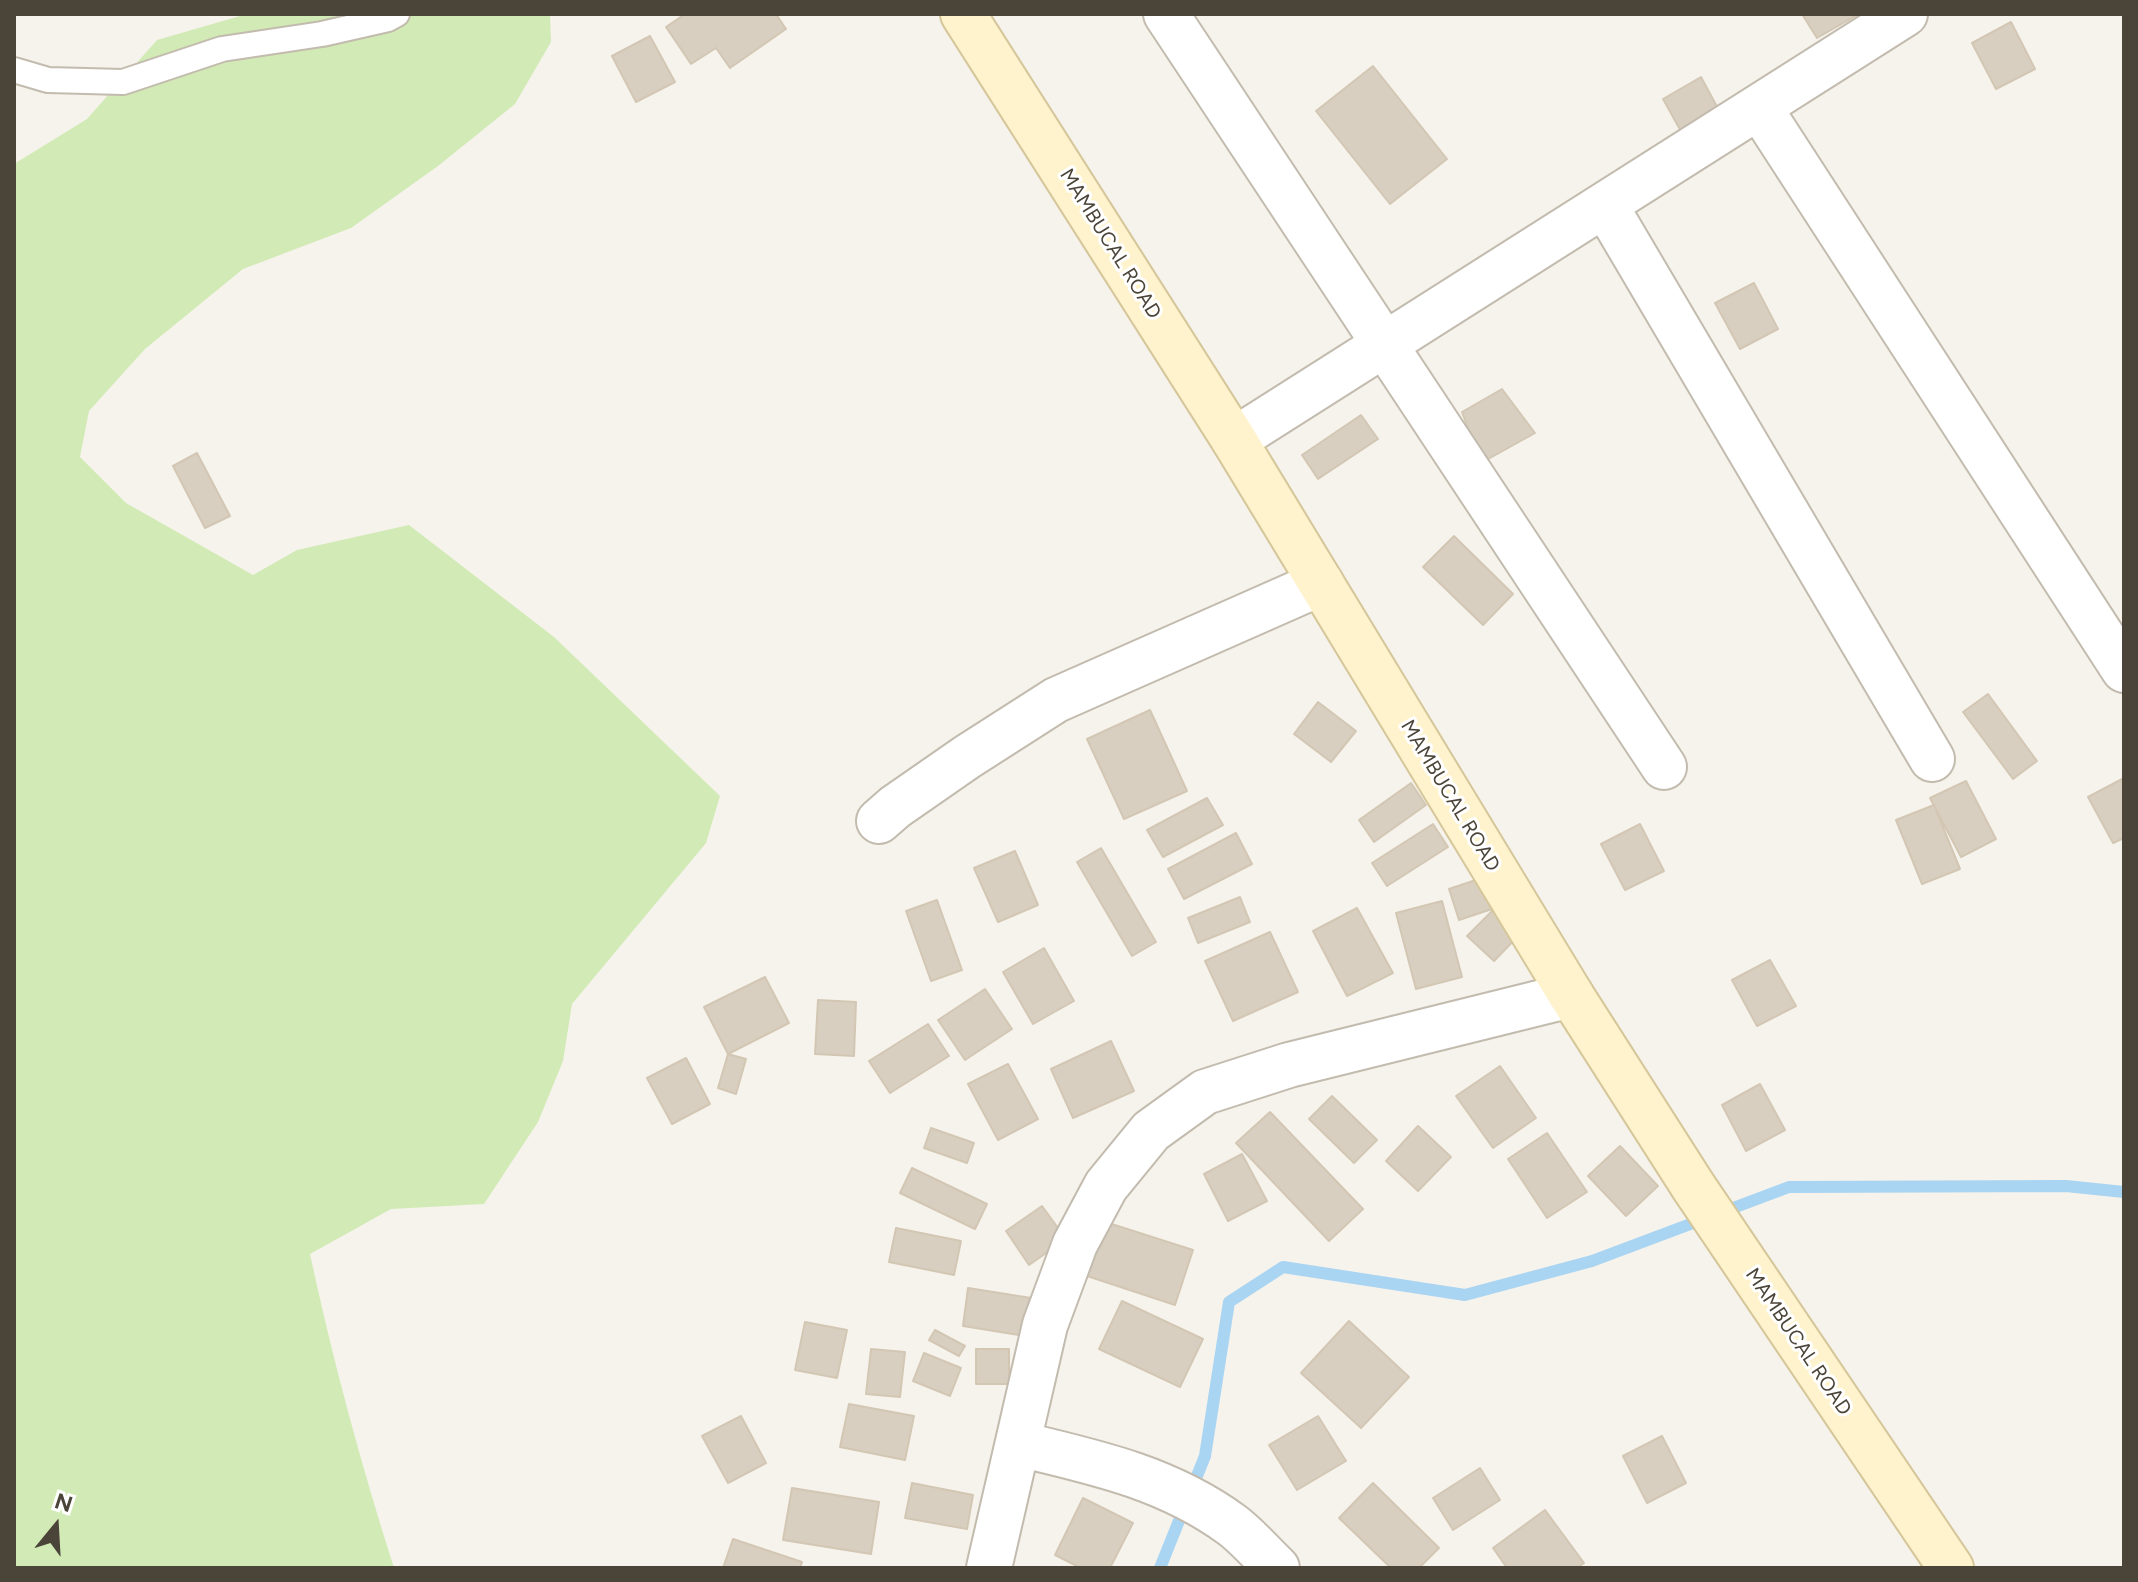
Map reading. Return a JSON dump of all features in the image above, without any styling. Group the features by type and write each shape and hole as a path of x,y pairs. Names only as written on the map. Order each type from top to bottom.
{"main road":[{"name":"MAMBUCAL ROAD","path":"963,14 1234,440 1571,995 1728,1239 1951,1568"}],"street":[{"path":"1166,14 1664,767"},
{"path":"1234,440 1905,14"},
{"path":"1759,107 2124,670"},
{"path":"1605,205 1932,759"},
{"path":"879,821 967,757 1056,700 1321,583"},
{"path":"989,1568 1045,1325 1075,1244 1106,1186 1151,1131 1205,1092 1219,1087 1289,1065 1571,995"},
{"path":"1019,1444 1115,1466 1186,1497 1235,1527 1277,1568"}],"lane":[{"path":"14,70 48,80 123,82 222,49 322,34 388,19 397,14"}],"green space":[{"path":"247,14 550,14 551,42 515,104 438,166 351,228 243,269 145,349 89,411 80,457 126,503 253,575 297,550 409,525 554,637 720,796 706,843 572,1004 563,1061 538,1122 484,1204 391,1209 310,1254 348,1412 394,1568 14,1568 14,164 87,119 157,40"}],"building":[{"path":"685,14 776,14 786,29 730,68 716,48 691,64 666,27"},
{"path":"1802,14 1859,14 1817,38"},
{"path":"2011,22 2035,69 1996,89 1972,43"},
{"path":"650,36 675,82 636,102 612,56"},
{"path":"1373,66 1447,159 1390,204 1316,111"},
{"path":"1701,77 1721,114 1683,135 1663,99"},
{"path":"1754,283 1778,329 1740,349 1715,303"},
{"path":"1502,389 1535,433 1481,463 1462,412"},
{"path":"1361,415 1378,439 1318,479 1302,455"},
{"path":"197,453 230,516 205,528 173,466"},
{"path":"1454,536 1513,594 1483,625 1423,567"},
{"path":"1988,694 2037,761 2013,779 1963,712"},
{"path":"1318,702 1356,731 1331,762 1294,734"},
{"path":"1150,710 1187,791 1124,819 1087,739"},
{"path":"2124,778 2124,838 2113,843 2088,797"},
{"path":"1966,781 1996,839 1961,857 1930,798"},
{"path":"1411,783 1426,805 1374,842 1359,820"},
{"path":"1207,798 1223,825 1163,857 1147,830"},
{"path":"1934,805 1960,869 1922,884 1896,820"},
{"path":"1433,824 1448,847 1387,886 1372,863"},
{"path":"1640,824 1664,871 1625,890 1601,844"},
{"path":"1236,833 1252,864 1184,899 1168,869"},
{"path":"1101,848 1156,942 1132,956 1077,862"},
{"path":"1015,851 1038,905 998,922 974,868"},
{"path":"1482,878 1492,909 1459,920 1449,889"},
{"path":"1240,897 1250,922 1198,943 1188,918"},
{"path":"937,900 962,970 931,981 906,911"},
{"path":"1442,901 1462,977 1416,989 1396,913"},
{"path":"1497,906 1523,931 1494,961 1467,936"},
{"path":"1357,908 1393,973 1347,996 1313,931"},
{"path":"1270,932 1298,992 1233,1021 1205,961"},
{"path":"1044,948 1074,1001 1033,1024 1003,972"},
{"path":"1770,960 1796,1006 1757,1026 1732,980"},
{"path":"765,977 789,1023 728,1054 704,1007"},
{"path":"985,989 1012,1029 965,1060 938,1020"},
{"path":"818,1000 856,1002 854,1056 815,1054"},
{"path":"928,1024 949,1056 890,1093 869,1061"},
{"path":"1111,1041 1134,1091 1073,1118 1051,1069"},
{"path":"728,1054 746,1059 736,1094 718,1088"},
{"path":"686,1058 710,1104 672,1124 647,1078"},
{"path":"1008,1064 1038,1119 998,1140 968,1084"},
{"path":"1500,1066 1536,1118 1493,1148 1456,1096"},
{"path":"1760,1084 1785,1130 1746,1151 1722,1105"},
{"path":"1332,1096 1377,1140 1354,1163 1309,1119"},
{"path":"1270,1112 1363,1209 1329,1241 1236,1143"},
{"path":"1418,1126 1451,1157 1418,1191 1386,1161"},
{"path":"931,1128 974,1143 967,1163 924,1148"},
{"path":"1547,1133 1587,1192 1547,1218 1508,1159"},
{"path":"1620,1146 1658,1186 1626,1216 1588,1176"},
{"path":"1242,1154 1267,1201 1228,1221 1204,1174"},
{"path":"912,1168 987,1204 975,1229 900,1193"},
{"path":"1042,1206 1066,1239 1029,1265 1006,1231"},
{"path":"1099,1220 1193,1250 1175,1305 1081,1274"},
{"path":"896,1228 961,1241 954,1275 889,1262"},
{"path":"968,1288 1031,1298 1025,1336 963,1326"},
{"path":"1122,1301 1203,1339 1180,1387 1099,1349"},
{"path":"1349,1321 1409,1377 1361,1428 1301,1373"},
{"path":"805,1322 847,1330 837,1378 795,1370"},
{"path":"935,1330 965,1346 959,1356 929,1340"},
{"path":"871,1349 905,1352 900,1397 866,1394"},
{"path":"976,1349 1009,1349 1009,1384 976,1384"},
{"path":"924,1353 961,1368 950,1396 913,1381"},
{"path":"849,1404 914,1416 905,1460 840,1447"},
{"path":"741,1416 766,1463 728,1483 702,1436"},
{"path":"1318,1416 1346,1461 1297,1490 1269,1445"},
{"path":"1662,1436 1686,1483 1647,1503 1623,1456"},
{"path":"1480,1468 1500,1500 1453,1530 1433,1498"},
{"path":"912,1483 973,1495 967,1529 905,1518"},
{"path":"1373,1483 1439,1548 1419,1568 1391,1568 1339,1518"},
{"path":"792,1488 879,1502 871,1554 783,1540"},
{"path":"1083,1498 1133,1523 1110,1568 1081,1568 1055,1555"},
{"path":"1545,1510 1584,1563 1577,1568 1507,1568 1493,1548"},
{"path":"733,1539 802,1562 800,1568 723,1568"}],"waterway":[{"path":"1160,1568 1205,1456 1229,1302 1283,1267 1465,1295 1592,1261 1789,1187 2066,1186 2124,1192"}]}
